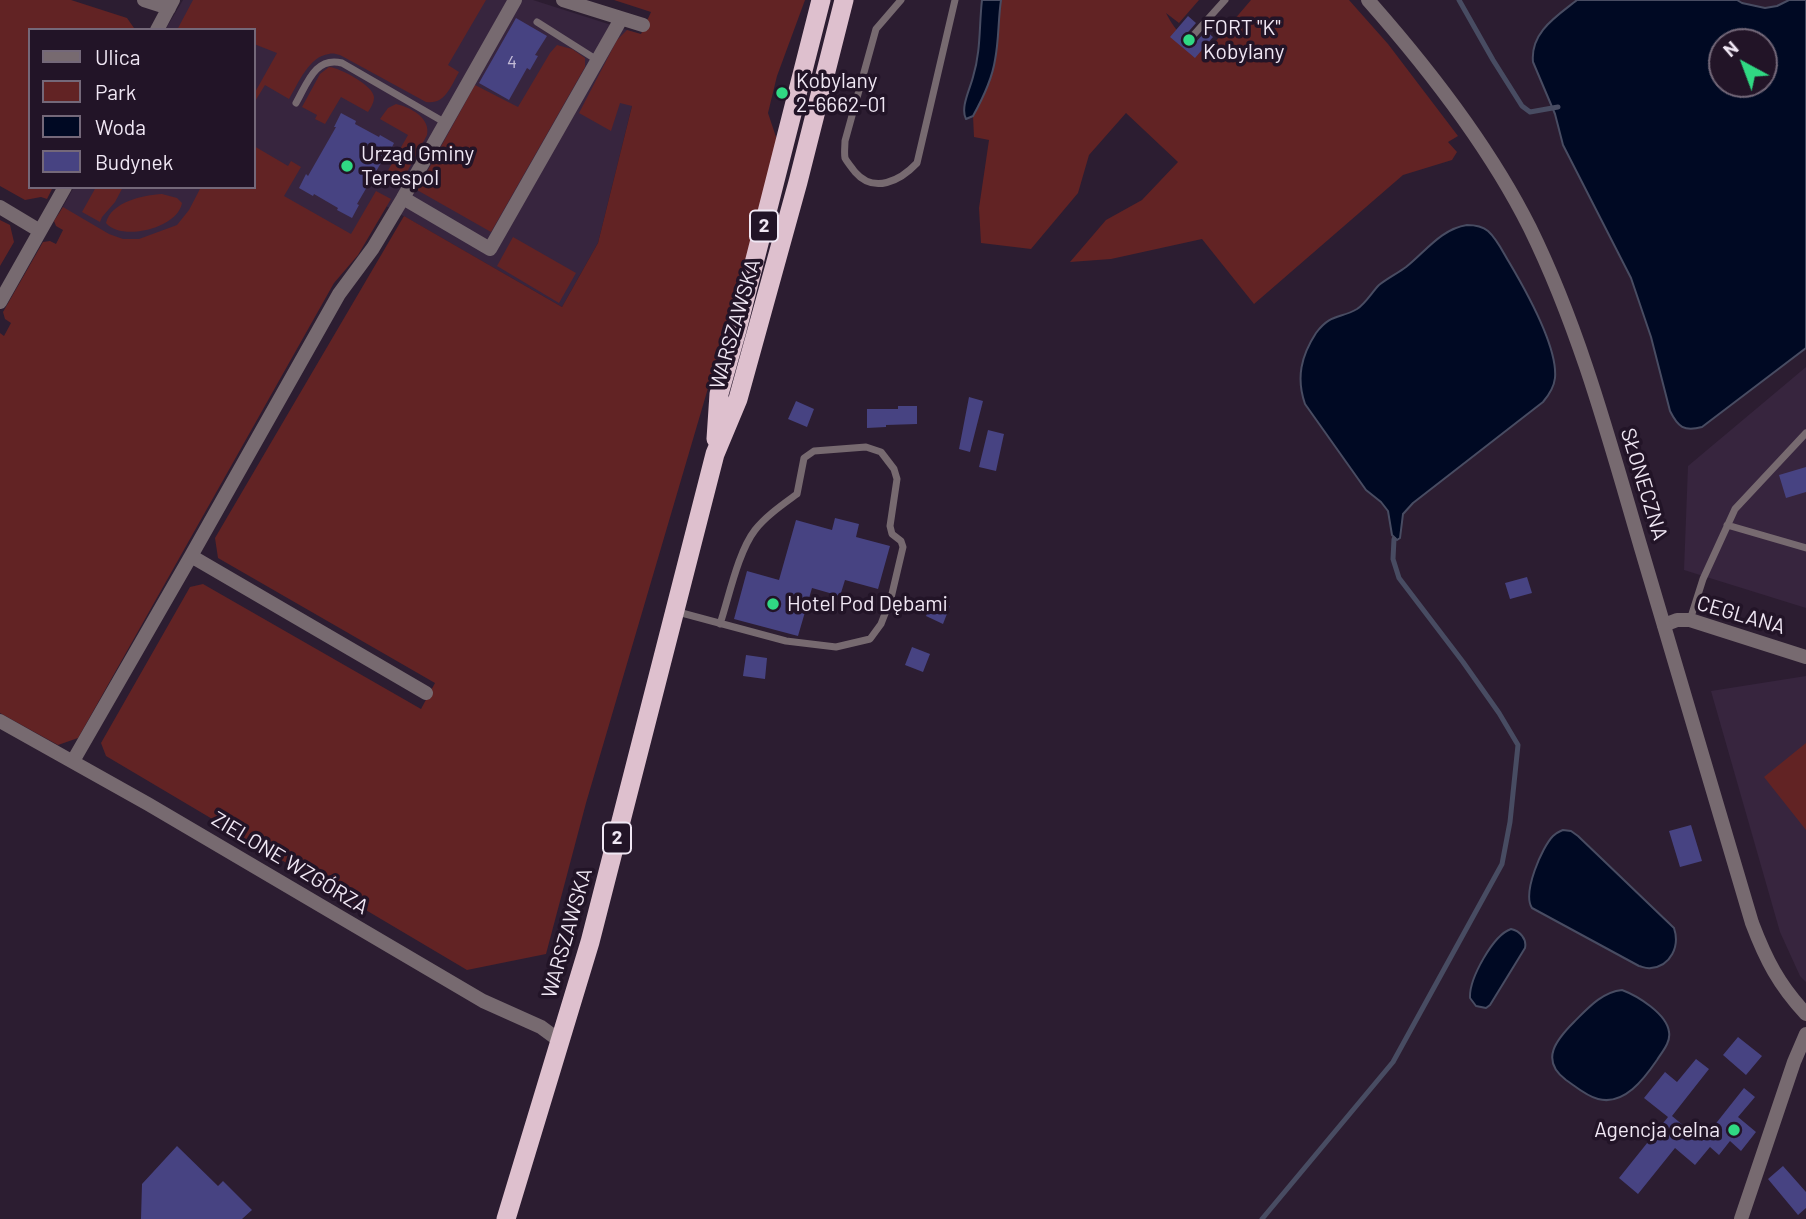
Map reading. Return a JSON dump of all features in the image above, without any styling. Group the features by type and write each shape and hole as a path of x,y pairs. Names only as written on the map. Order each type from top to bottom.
{"highway":[{"name":"WARSZAWSKA","path":"715,454 719,394 821,0"},
{"name":"WARSZAWSKA","path":"506,1219 590,942 715,454 738,399 844,0"}],"street":[{"path":"144,0 171,4 158,28"},
{"path":"73,761 339,294 373,248 515,0"},
{"path":"563,0 643,25"},
{"name":"SŁONECZNA","path":"1368,0 1481,144 1529,227 1557,286 1576,335 1615,456 1752,923 1774,975 1806,1014"},
{"path":"402,198 490,249 621,19"},
{"path":"0,302 64,189"},
{"path":"0,207 40,231"},
{"path":"191,556 426,693"},
{"name":"CEGLANA","path":"1664,625 1678,620 1690,620 1806,657"},
{"name":"ZIELONE WZGÓRZA","path":"0,720 483,1001 541,1027 560,1041"},
{"path":"1741,1219 1806,1034"}],"lane":[{"path":"901,0 876,29 845,141 845,159 853,170 862,180 877,184 906,175 917,163 955,0"},
{"path":"1189,40 1224,0"},
{"path":"537,22 598,60"},
{"path":"296,103 315,71 332,60 342,63 444,122"},
{"path":"1690,620 1703,579 1735,509 1806,433"},
{"path":"674,611 720,624 786,642 836,647 870,639 881,624 904,547 892,534 890,526 897,479 894,469 881,452 866,447 814,451 804,458 797,494 753,531 742,554 720,624"},
{"path":"1727,524 1806,548"}],"shaded area":[{"path":"183,0 533,0 649,37 598,243 562,307 386,206 332,285 295,349 61,210 73,189 256,189 256,28 166,28"},
{"path":"1806,367 1806,608 1684,570 1688,466"},
{"path":"1806,676 1806,982 1800,976 1780,932 1711,691"}],"green space":[{"path":"0,0 71,0 127,18 134,28 28,28 28,189 52,189 47,199 41,197 25,200 0,186"},
{"path":"193,0 486,0 448,65 459,72 443,98 433,102 426,102 340,55 331,54 322,56 310,65 289,99 265,85 256,100 256,90 277,53 256,45 256,28 178,28"},
{"path":"614,0 805,0 777,76 768,113 777,140 771,174 586,803 546,954 467,970 106,756 101,743 190,587 203,584 421,709 435,683 218,558 215,538 404,216 562,307 598,243 632,106 620,103 611,131 579,113 617,40 627,30 641,34 651,12"},
{"path":"1001,0 1199,0 1179,23 1166,13 1187,40 1218,56 1210,48 1251,0 1349,0 1388,44 1458,136 1448,142 1457,152 1452,160 1403,175 1254,304 1202,239 1111,259 1070,262 1106,220 1142,200 1178,162 1126,113 1089,155 1078,193 1031,249 981,243 979,208 989,140 974,137 973,116 987,88"},
{"path":"557,45 572,49 585,58 585,67 491,232 417,190 475,85 518,107"},
{"path":"329,67 348,74 368,87 374,97 368,112 341,97 325,124 315,119 317,115 302,107 320,74"},
{"path":"396,104 418,114 426,123 427,129 427,135 401,183 386,174 408,135 380,119 388,108"},
{"path":"256,147 288,166 291,161 301,167 284,196 351,234 376,191 391,199 358,255 334,283 78,738 58,745 0,713 0,333 4,336 11,323 5,319 3,312 43,242 56,244 63,230 56,226 54,221 63,207 109,234 123,239 139,239 177,225 200,189 256,189"},
{"path":"95,189 122,189 100,222 82,212"},
{"path":"162,194 177,198 182,203 171,219 160,225 136,232 114,229 106,223 114,210 121,205 137,198"},
{"path":"0,220 10,225 14,242 0,266"},
{"path":"513,237 576,273 559,303 497,266"},
{"path":"1806,743 1806,830 1764,777"}],"water":[{"path":"982,0 1001,0 996,52 992,75 984,96 973,116 966,119 965,104 977,58"},
{"path":"1577,0 1737,0 1765,8 1789,0 1806,0 1806,348 1702,427 1682,427 1670,411 1651,337 1631,278 1563,145 1555,114 1533,62 1533,51 1540,33"},
{"path":"1467,225 1486,229 1500,246 1546,334 1555,365 1555,378 1551,391 1543,402 1413,503 1403,514 1400,538 1397,540 1392,535 1388,511 1366,490 1305,404 1301,385 1302,367 1311,342 1326,322 1357,309 1379,285 1406,267 1434,242 1449,231"},
{"path":"1563,830 1578,836 1674,928 1675,948 1664,963 1650,968 1639,966 1532,908 1531,882 1539,860 1553,836"},
{"path":"1511,929 1522,936 1525,948 1490,1005 1486,1008 1476,1006 1470,998 1478,969 1490,948"},
{"path":"1622,990 1657,1012 1667,1025 1669,1039 1652,1067 1625,1095 1616,1099 1598,1099 1566,1080 1553,1065 1552,1057 1562,1035 1590,1006 1608,994"}],"building":[{"path":"1188,16 1196,23 1183,38 1185,45 1193,45 1206,31 1213,37 1195,58 1170,37"},
{"path":"516,18 547,36 535,55 538,56 530,70 527,68 509,100 479,83"},
{"name":"Urząd Gminy Terespol","path":"341,113 356,121 355,124 394,143 357,204 359,205 352,218 314,194 313,196 299,188 336,127"},
{"path":"969,397 983,401 970,452 959,449"},
{"path":"796,401 814,409 807,427 788,419"},
{"path":"898,406 917,406 917,424 867,428 867,409 898,409"},
{"path":"988,430 1004,434 996,471 979,467"},
{"path":"1806,467 1806,492 1786,498 1779,475"},
{"path":"835,518 859,524 856,537 890,546 878,589 845,580 840,596 812,588 798,636 734,619 747,571 779,580 796,520 832,530"},
{"path":"1527,577 1532,593 1510,599 1505,583"},
{"path":"933,599 950,606 943,624 926,616"},
{"path":"912,647 930,654 923,672 905,665"},
{"path":"746,655 767,658 765,679 743,676"},
{"path":"1691,825 1702,861 1680,867 1669,831"},
{"path":"1738,1037 1762,1056 1746,1075 1723,1055"},
{"path":"1696,1059 1709,1069 1672,1116 1702,1141 1744,1088 1755,1097 1738,1117 1756,1132 1741,1151 1730,1141 1719,1155 1710,1147 1695,1165 1675,1148 1638,1194 1619,1178 1668,1117 1644,1098 1665,1072 1677,1082"},
{"path":"177,1146 218,1186 223,1181 252,1210 242,1219 141,1219 142,1184"},
{"path":"1783,1166 1806,1192 1806,1208 1798,1215 1768,1179"}],"waterway":[{"path":"1459,0 1522,106 1530,112 1558,107"},
{"path":"1262,1219 1393,1062 1502,864 1510,822 1518,745 1463,662 1399,578 1393,559 1394,539"}],"place":[{"name":"FORT \"K\" Kobylany","path":"1189,40"},
{"name":"Kobylany 2-6662-01","path":"782,93"},
{"name":"Urząd Gminy Terespol","path":"347,166"},
{"name":"Hotel Pod Dębami","path":"773,604"},
{"name":"Agencja celna","path":"1734,1130"}]}
